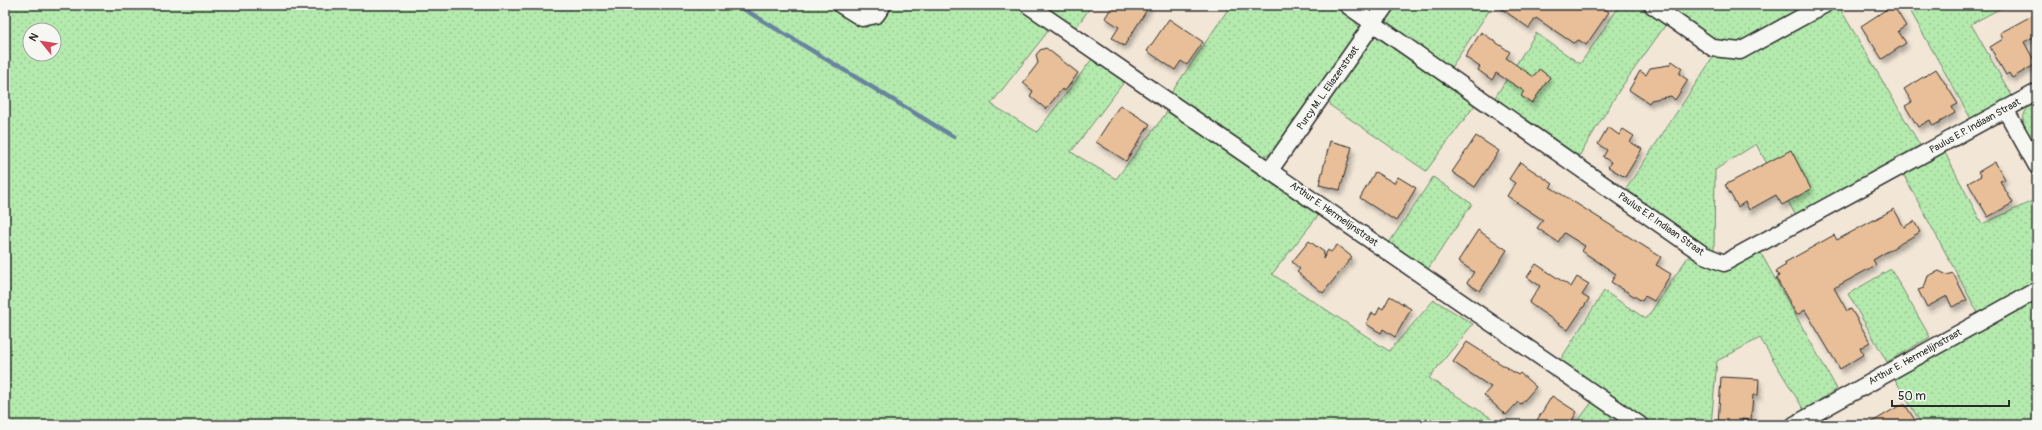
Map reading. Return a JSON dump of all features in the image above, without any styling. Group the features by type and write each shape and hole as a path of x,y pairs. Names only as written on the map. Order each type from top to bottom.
{"street":[{"path":"841,5 862,18 876,15 882,5"},
{"name":"Arthur E. Hermelijnstraat","path":"1028,5 1640,425"},
{"name":"Paulus E.P. Indiaan Straat","path":"1347,5 1704,255 1724,263 2037,92"},
{"name":"Purcy M. L. Eliazerstraat","path":"1270,170 1386,5"},
{"path":"1652,5 1713,48 1740,51 1824,5"},
{"path":"2005,109 2037,166"},
{"name":"Arthur E. Hermelijnstraat","path":"1794,425 2037,290"}],"green space":[{"path":"5,5 829,5 866,28 889,5 1020,5 1052,26 991,104 1037,132 1095,55 1127,78 1071,152 1116,179 1170,108 1321,212 1272,274 1389,351 1434,300 1473,324 1429,378 1502,425 5,425"},
{"path":"1040,5 1092,5 1075,29"},
{"path":"1231,5 1335,5 1349,15 1359,27 1357,36 1276,150 1266,156 1258,155 1171,93"},
{"path":"1390,5 1493,5 1450,69 1388,27 1385,18"},
{"path":"1620,5 1640,5 1667,23 1620,89 1578,158 1494,99 1536,33 1580,64"},
{"path":"1665,5 1813,5 1734,46 1710,39"},
{"path":"1838,5 1920,145 1795,214 1756,144 1715,170 1714,250 1702,248 1626,189 1714,56 1738,60"},
{"path":"1907,5 2007,5 1971,24 2012,96 1971,119"},
{"path":"1372,39 1381,40 1475,105 1426,171 1331,106 1328,98 1364,44"},
{"path":"2037,101 2037,151 2026,131 2023,118 2029,106"},
{"path":"1943,149 1982,224 2037,199 2037,282 1978,313 1902,172"},
{"path":"1433,177 1472,204 1428,269 1389,243"},
{"path":"1759,250 1837,389 1804,410 1760,338 1717,361 1711,425 1650,425 1559,362 1604,291 1646,319 1690,254 1712,268 1728,267"},
{"path":"1891,269 1930,337 1887,362 1848,294"},
{"path":"2037,296 2037,425 1922,425 1893,376"},
{"path":"1592,402 1626,425 1575,425"}],"building":[{"path":"1113,5 1150,5 1124,46 1112,38 1119,27 1105,18"},
{"path":"1496,5 1599,5 1609,12 1586,45 1579,40 1573,43 1536,18 1529,28"},
{"path":"1893,5 1906,26 1898,31 1906,43 1882,59 1861,26"},
{"path":"2037,13 2037,35 2024,42 2036,64 2012,78 2009,73 2006,75 1990,47 2003,39 2000,33"},
{"path":"1169,19 1203,42 1187,65 1181,61 1175,70 1147,51"},
{"path":"1481,32 1510,52 1506,58 1534,77 1539,69 1550,77 1532,103 1521,96 1524,91 1496,73 1492,80 1478,70 1480,67 1465,57"},
{"path":"1046,48 1078,73 1065,91 1062,89 1046,109 1030,96 1033,91 1023,83 1038,63 1036,55 1040,50"},
{"path":"1672,61 1682,68 1679,74 1688,80 1675,100 1671,96 1651,100 1649,103 1629,90 1640,71 1646,75 1650,68 1669,65"},
{"path":"1936,69 1958,104 1952,107 1955,113 1933,126 1930,120 1918,127 1905,106 1912,102 1904,89"},
{"path":"1120,105 1150,124 1126,161 1096,142"},
{"path":"1608,127 1619,135 1623,129 1634,136 1630,142 1642,149 1625,177 1608,167 1611,162 1603,157 1607,150 1598,144"},
{"path":"1476,136 1499,151 1475,187 1452,172"},
{"path":"1330,141 1352,147 1340,190 1319,185"},
{"path":"1791,150 1811,189 1782,205 1776,195 1749,210 1745,202 1738,207 1725,185"},
{"path":"1520,162 1553,184 1550,187 1661,257 1656,265 1671,274 1654,301 1645,296 1642,301 1611,282 1616,274 1582,251 1585,246 1564,233 1558,242 1537,228 1543,220 1507,196 1515,183 1509,179"},
{"path":"1995,162 2005,179 2000,181 2013,203 1988,217 1968,183 1981,176 1978,172"},
{"path":"1375,172 1394,183 1398,177 1416,188 1396,221 1360,198"},
{"path":"1894,209 1904,227 1914,221 1920,232 1873,260 1876,265 1834,288 1847,311 1851,309 1870,342 1860,348 1864,354 1840,369 1805,310 1797,315 1776,278 1779,276 1776,271 1786,265 1784,263 1834,235 1837,240"},
{"path":"1478,230 1507,250 1480,291 1467,283 1474,272 1458,261"},
{"path":"1309,241 1324,252 1323,259 1328,250 1331,252 1337,245 1352,257 1323,293 1297,272 1300,269 1292,262"},
{"path":"1536,264 1571,287 1577,277 1589,284 1582,295 1589,299 1568,330 1529,303 1540,286 1527,277"},
{"path":"1939,271 1947,275 1953,273 1967,300 1952,307 1947,296 1927,307 1918,290 1924,288 1928,276"},
{"path":"1390,296 1411,309 1395,337 1383,329 1381,333 1366,324 1372,313 1376,315 1380,307 1383,309"},
{"path":"1467,342 1518,375 1520,373 1536,387 1521,404 1518,402 1506,415 1484,395 1491,387 1453,362"},
{"path":"1721,377 1759,379 1758,395 1753,395 1751,420 1742,419 1741,425 1718,425"},
{"path":"1552,396 1577,412 1569,425 1534,425"},
{"path":"1904,403 1918,425 1867,425"}],"waterway":[{"path":"737,5 954,137"}]}
